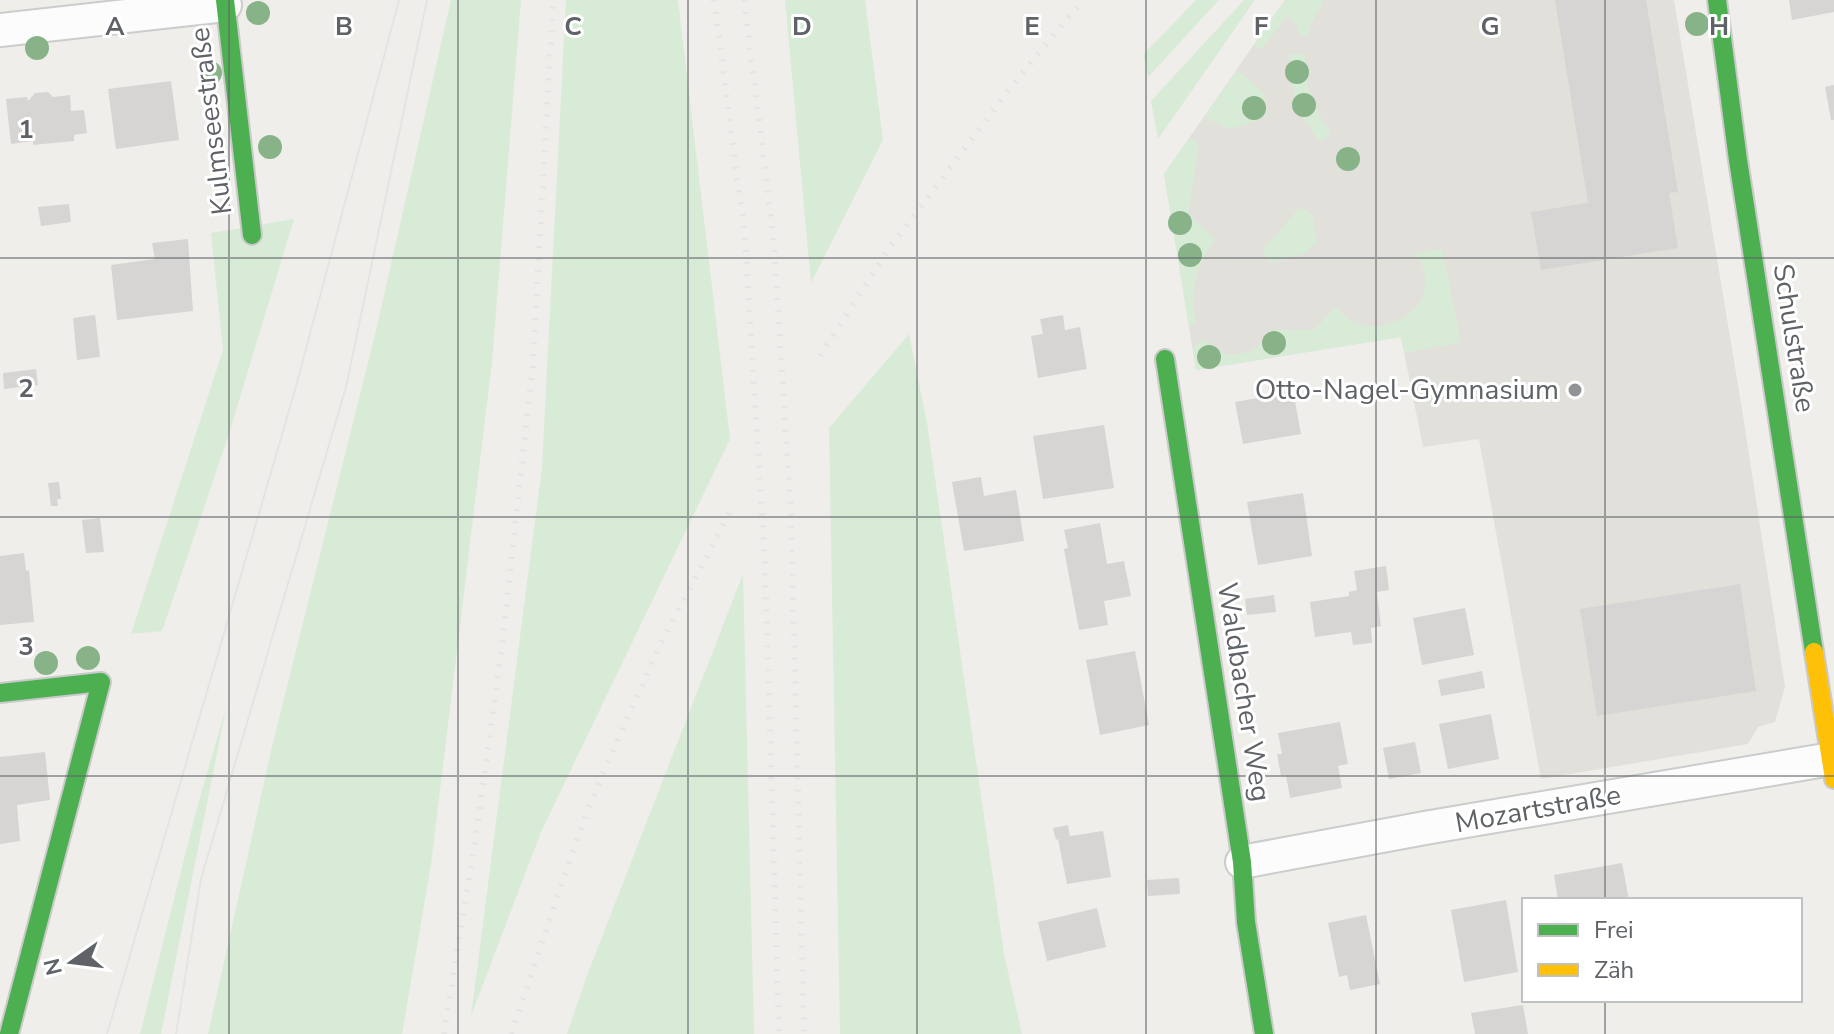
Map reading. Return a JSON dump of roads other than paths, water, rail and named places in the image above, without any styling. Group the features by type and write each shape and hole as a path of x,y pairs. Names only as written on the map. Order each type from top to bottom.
{"street":[{"name":"Schulstraße","path":"1717,0 1738,160 1833,766"},
{"path":"0,30 225,3"},
{"name":"Kulmseestraße","path":"225,3 252,235"},
{"name":"Waldbacher Weg","path":"1165,359 1242,862 1246,922 1264,1034"},
{"path":"0,693 101,682 9,1034"},
{"name":"Mozartstraße","path":"1242,862 1425,828 1833,766"}],"tram line":[{"path":"107,1034 295,390 399,0"},
{"path":"176,1034 201,879 346,387 427,0"}],"railway":[{"path":"444,1034 501,653 533,364 553,0"},
{"path":"714,0 745,237 765,563 779,1034"},
{"path":"744,0 773,232 791,511 804,1034"},
{"path":"820,356 886,253 1013,84 1083,0"},
{"path":"511,1034 600,780 659,647 730,512"}],"place":[{"name":"Otto-Nagel-Gymnasium","path":"1575,390"}]}
